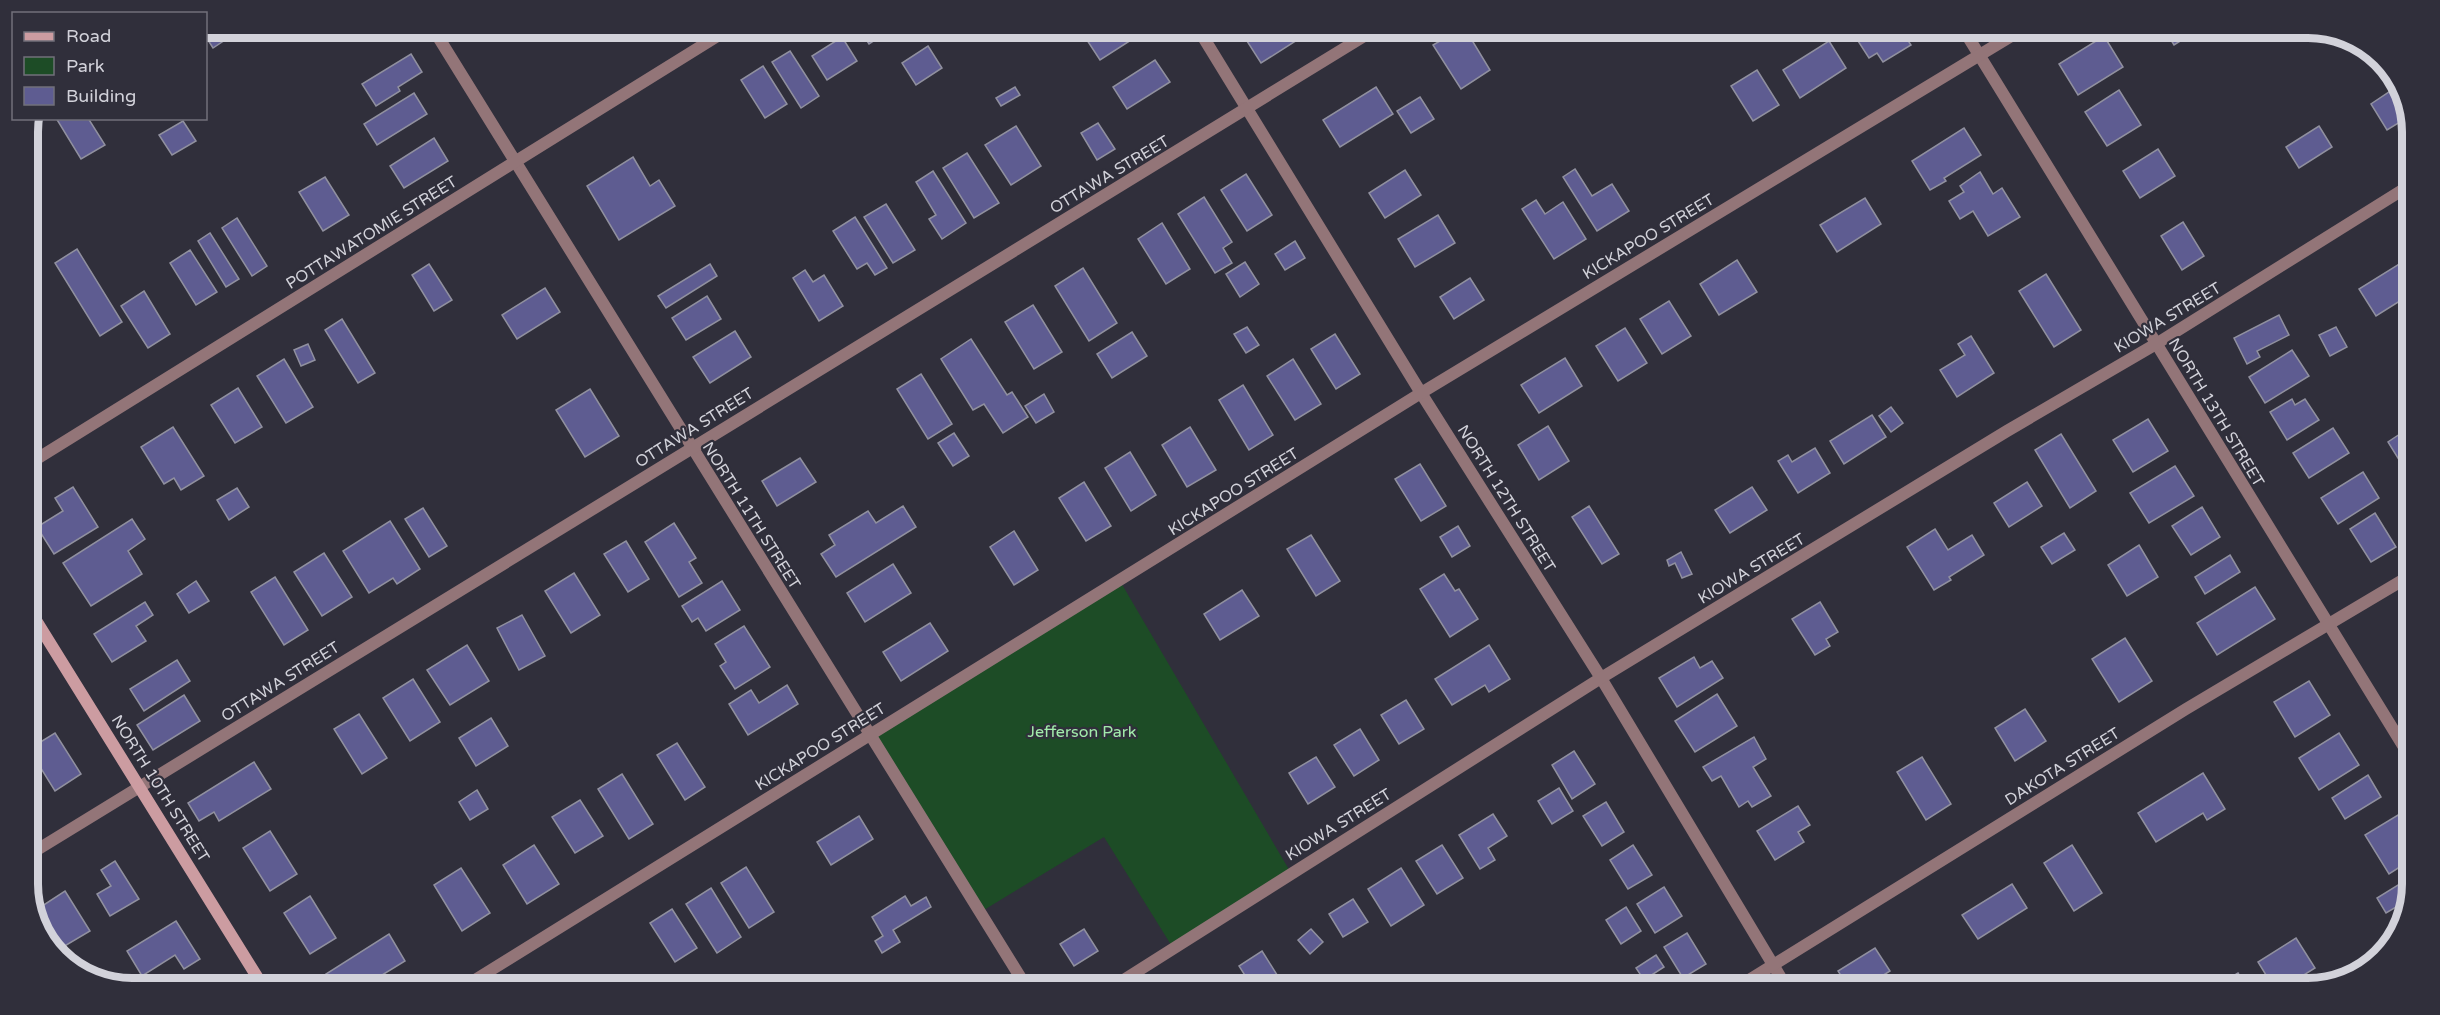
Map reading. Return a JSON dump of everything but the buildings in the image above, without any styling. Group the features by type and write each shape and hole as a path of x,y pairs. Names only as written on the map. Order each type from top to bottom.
{"street":[{"name":"NORTH 11TH STREET","path":"438,37 1020,978"},
{"name":"POTTAWATOMIE STREET","path":"38,458 716,37"},
{"name":"NORTH 12TH STREET","path":"1203,37 1421,393 1600,678 1781,978"},
{"name":"OTTAWA STREET","path":"38,849 1363,37"},
{"name":"NORTH 13TH STREET","path":"1968,37 2402,744"},
{"name":"KICKAPOO STREET","path":"478,978 1421,393 2009,37"},
{"name":"KIOWA STREET","path":"1127,978 1600,678 2007,431 2156,344 2402,190"},
{"name":"DAKOTA STREET","path":"1751,978 2186,709 2402,581"},
{"name":"NORTH 10TH STREET","path":"38,623 141,786 258,978"}],"green space":[{"name":"Jefferson Park","path":"1120,581 1291,873 1173,948 1104,837 979,913 868,735"}]}
